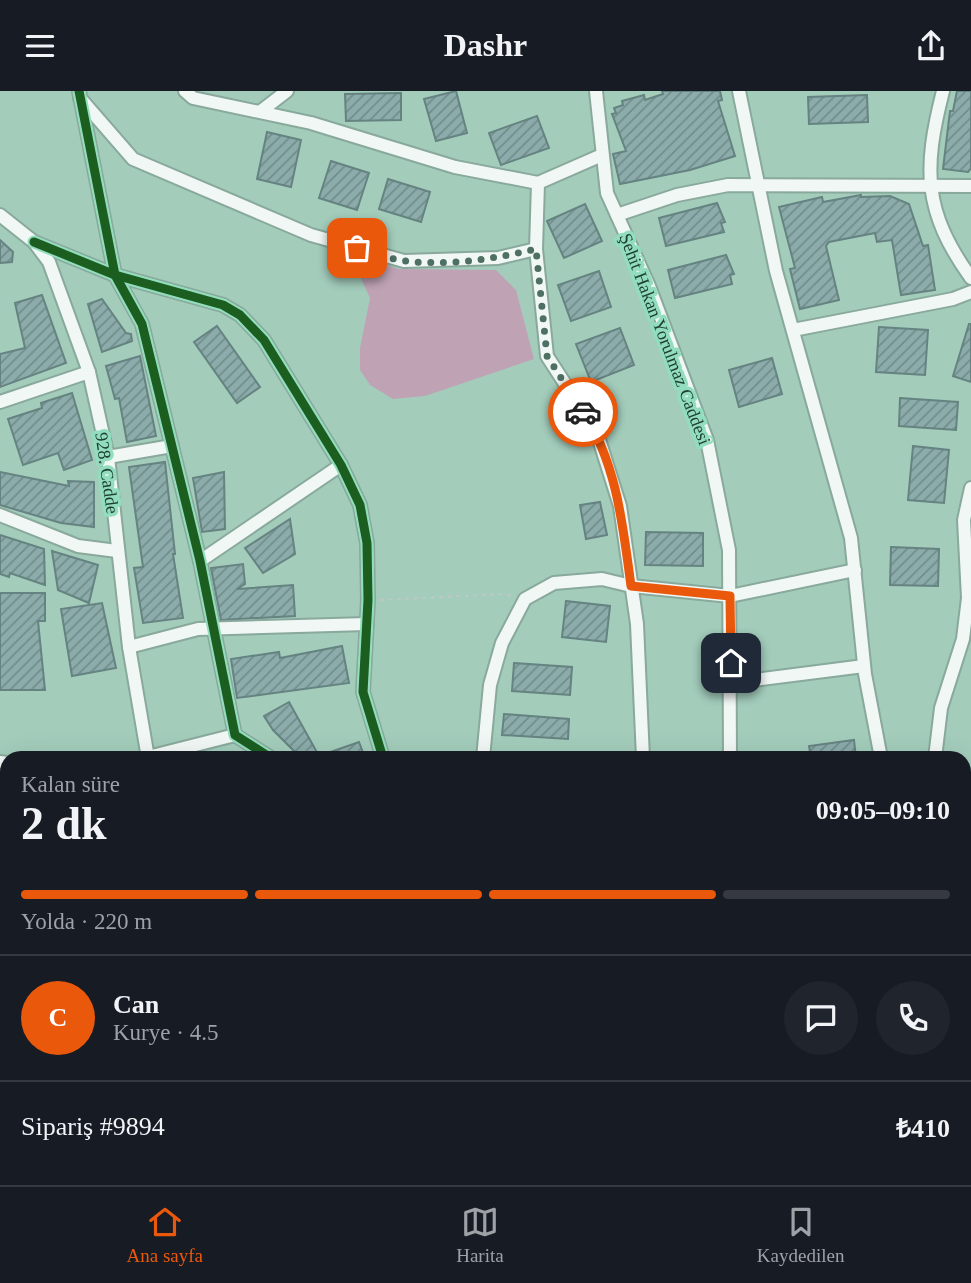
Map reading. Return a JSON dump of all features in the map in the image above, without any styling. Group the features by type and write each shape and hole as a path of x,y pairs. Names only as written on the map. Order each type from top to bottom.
{"street":[{"path":"185,91 193,99 311,123 455,167 538,183 602,155"},
{"path":"261,111 287,91"},
{"path":"738,91 776,271 851,538 864,666 880,751"},
{"path":"943,91 936,119 929,187 939,223 971,278"},
{"name":"Şehit Hakan Yorulmaz Caddesi","path":"598,93 607,193 649,286 707,440 729,550 730,751"},
{"path":"79,94 133,159 311,235 404,261 498,258 536,249"},
{"path":"79,94 115,275 142,324 173,446 200,561 235,735"},
{"path":"538,183 536,249 547,356 597,433 620,506 637,624 643,751"},
{"path":"617,215 677,195 716,188 971,186"},
{"name":"928. Cadde","path":"0,215 34,242 49,261 89,372 108,457 117,551 147,751"},
{"path":"34,242 115,275 213,302 240,315 264,340 353,486 365,524 368,600 363,692 381,751"},
{"path":"793,330 953,299 971,292"},
{"path":"0,402 89,372"},
{"path":"108,457 173,446"},
{"path":"200,561 341,465"},
{"path":"936,751 941,708 963,639 970,597 964,520 971,488"},
{"path":"0,515 78,546 117,551"},
{"path":"484,751 490,685 502,643 525,599 554,583 602,579 631,586 730,596 855,570"},
{"path":"130,647 186,631 367,624"},
{"path":"731,683 864,666"},
{"path":"157,751 235,735 260,751"}],"path":[{"path":"368,600 441,600 502,594 525,599"}],"shaded area":[{"path":"349,253 399,269 496,270 516,290 534,359 425,396 393,399 370,385 360,370 360,348 370,298"}],"building":[{"path":"456,91 467,133 436,141 424,99"},
{"path":"662,91 720,91 722,100 718,101 735,156 690,170 620,184 613,154 626,151 612,114 616,113 614,108 623,105 622,101 644,95 645,100 663,94"},
{"path":"957,91 971,91 971,168 968,172 943,169 950,111 953,111"},
{"path":"401,93 401,120 346,121 345,94"},
{"path":"867,95 868,122 809,124 808,97"},
{"path":"537,116 549,148 501,165 489,133"},
{"path":"267,132 301,140 291,187 257,179"},
{"path":"331,161 369,173 357,210 319,198"},
{"path":"388,179 430,192 421,222 379,209"},
{"path":"861,195 890,196 909,204 923,246 928,245 935,290 901,295 892,240 877,242 875,233 829,242 826,246 839,300 800,309 790,269 795,268 779,207 822,197 823,202"},
{"path":"717,203 725,222 721,223 724,232 666,246 659,218"},
{"path":"585,204 602,241 564,258 547,221"},
{"path":"0,240 13,252 12,262 0,263"},
{"path":"726,255 734,274 730,275 732,284 675,298 668,270"},
{"path":"599,271 611,307 571,321 558,285"},
{"path":"42,295 66,363 0,387 0,354 25,348 15,303"},
{"path":"102,299 126,333 131,334 132,341 102,352 88,304"},
{"path":"971,324 971,382 953,376"},
{"path":"217,326 260,387 237,403 194,342"},
{"path":"879,327 928,330 925,375 876,372"},
{"path":"620,328 634,365 591,382 576,344"},
{"path":"140,356 156,436 127,442 119,398 115,399 106,366"},
{"path":"772,358 782,394 739,407 729,370"},
{"path":"72,393 92,460 64,470 58,453 23,465 8,419 42,408 41,403"},
{"path":"900,398 958,402 956,430 899,426"},
{"path":"913,446 949,450 944,503 908,500"},
{"path":"165,462 173,554 183,618 143,623 134,568 143,567 129,467"},
{"path":"0,472 69,486 68,481 94,482 94,527 61,523 0,505"},
{"path":"224,472 225,529 202,532 193,478"},
{"path":"600,502 607,535 586,539 580,505"},
{"path":"290,519 295,554 263,573 245,548"},
{"path":"646,532 703,533 703,566 645,565"},
{"path":"0,535 44,549 45,585 10,573 9,577 0,574"},
{"path":"891,547 939,549 938,586 890,585"},
{"path":"52,551 98,565 89,603 58,590"},
{"path":"243,564 245,584 237,589 293,585 295,616 221,620 211,568"},
{"path":"0,593 45,593 45,621 38,621 45,690 0,690"},
{"path":"566,601 610,606 606,642 562,637"},
{"path":"102,603 116,668 72,676 61,609"},
{"path":"342,646 349,683 237,698 231,659 279,652 280,658"},
{"path":"514,663 572,667 570,695 512,691"},
{"path":"289,702 316,751 294,751 273,730 264,716"},
{"path":"504,714 569,719 568,739 502,735"},
{"path":"854,740 855,751 810,751 809,746"},
{"path":"359,742 362,751 333,751"}],"cycle path":[{"path":"79,91 115,275 142,324 200,561 235,735 260,751"},
{"path":"34,242 115,275 223,305 240,315 264,340 341,465 360,505 367,543 368,600 363,692 381,751"}],"way so far":[{"path":"357,248 404,261 498,258 536,249 547,356 583,412"}],"route":[{"path":"583,412 597,433 620,506 631,586 730,596 731,663"}]}
